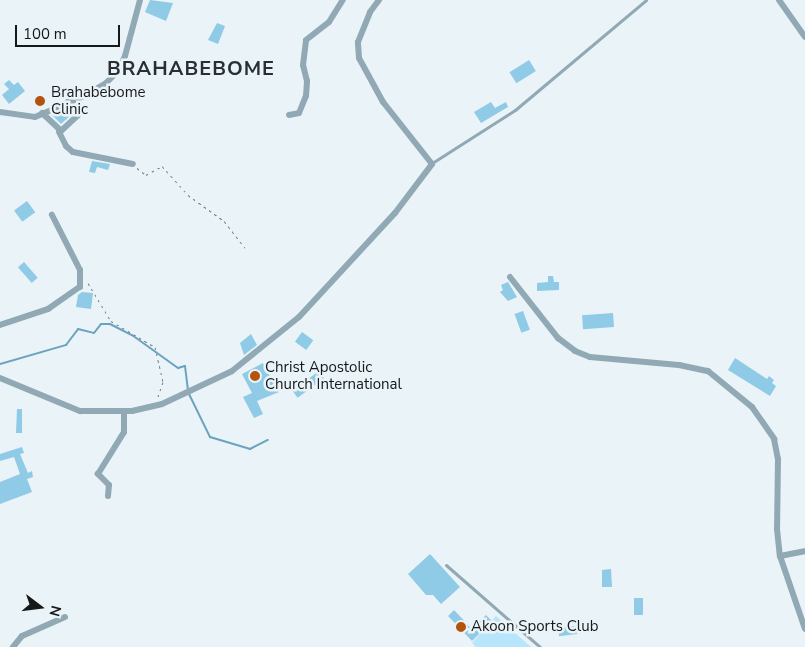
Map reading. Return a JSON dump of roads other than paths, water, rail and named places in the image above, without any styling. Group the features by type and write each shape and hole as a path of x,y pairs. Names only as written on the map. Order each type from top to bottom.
{"street":[{"path":"0,112 27,117 94,92 119,70 131,41 140,0"},
{"path":"289,115 299,113 306,96 307,81 303,65 306,40 329,22 342,0"},
{"path":"0,378 80,411 124,412 155,406 193,390 241,366 299,317 395,214 432,164 383,102 359,58 358,42 370,12 379,0"},
{"path":"779,0 805,36"},
{"path":"59,132 77,119 76,112 67,102"},
{"path":"42,113 59,132 66,146 73,152 133,164"},
{"path":"0,324 60,303 80,287 82,276 52,215"},
{"path":"510,277 558,338 575,351 590,357 679,365 708,371 752,407 774,439 778,459 777,529 780,556 805,629"},
{"path":"108,496 109,485 98,474 124,432 124,412"},
{"path":"780,556 805,551"},
{"path":"13,647 22,636 64,617"}],"lane":[{"path":"432,164 515,110 646,0"},
{"path":"446,565 540,647"}],"waterway":[{"path":"0,364 66,345 78,329 94,333 101,324 110,324 132,335 178,368 185,366 188,390"},
{"path":"189,394 210,437 250,449 268,440"}],"place":[{"name":"Brahabebome Clinic","path":"40,101"},
{"name":"Christ Apostolic Church International","path":"255,376"},
{"name":"Akoon Sports Club","path":"461,627"}],"district":[{"name":"BRAHABEBOME","path":"191,68"}]}
